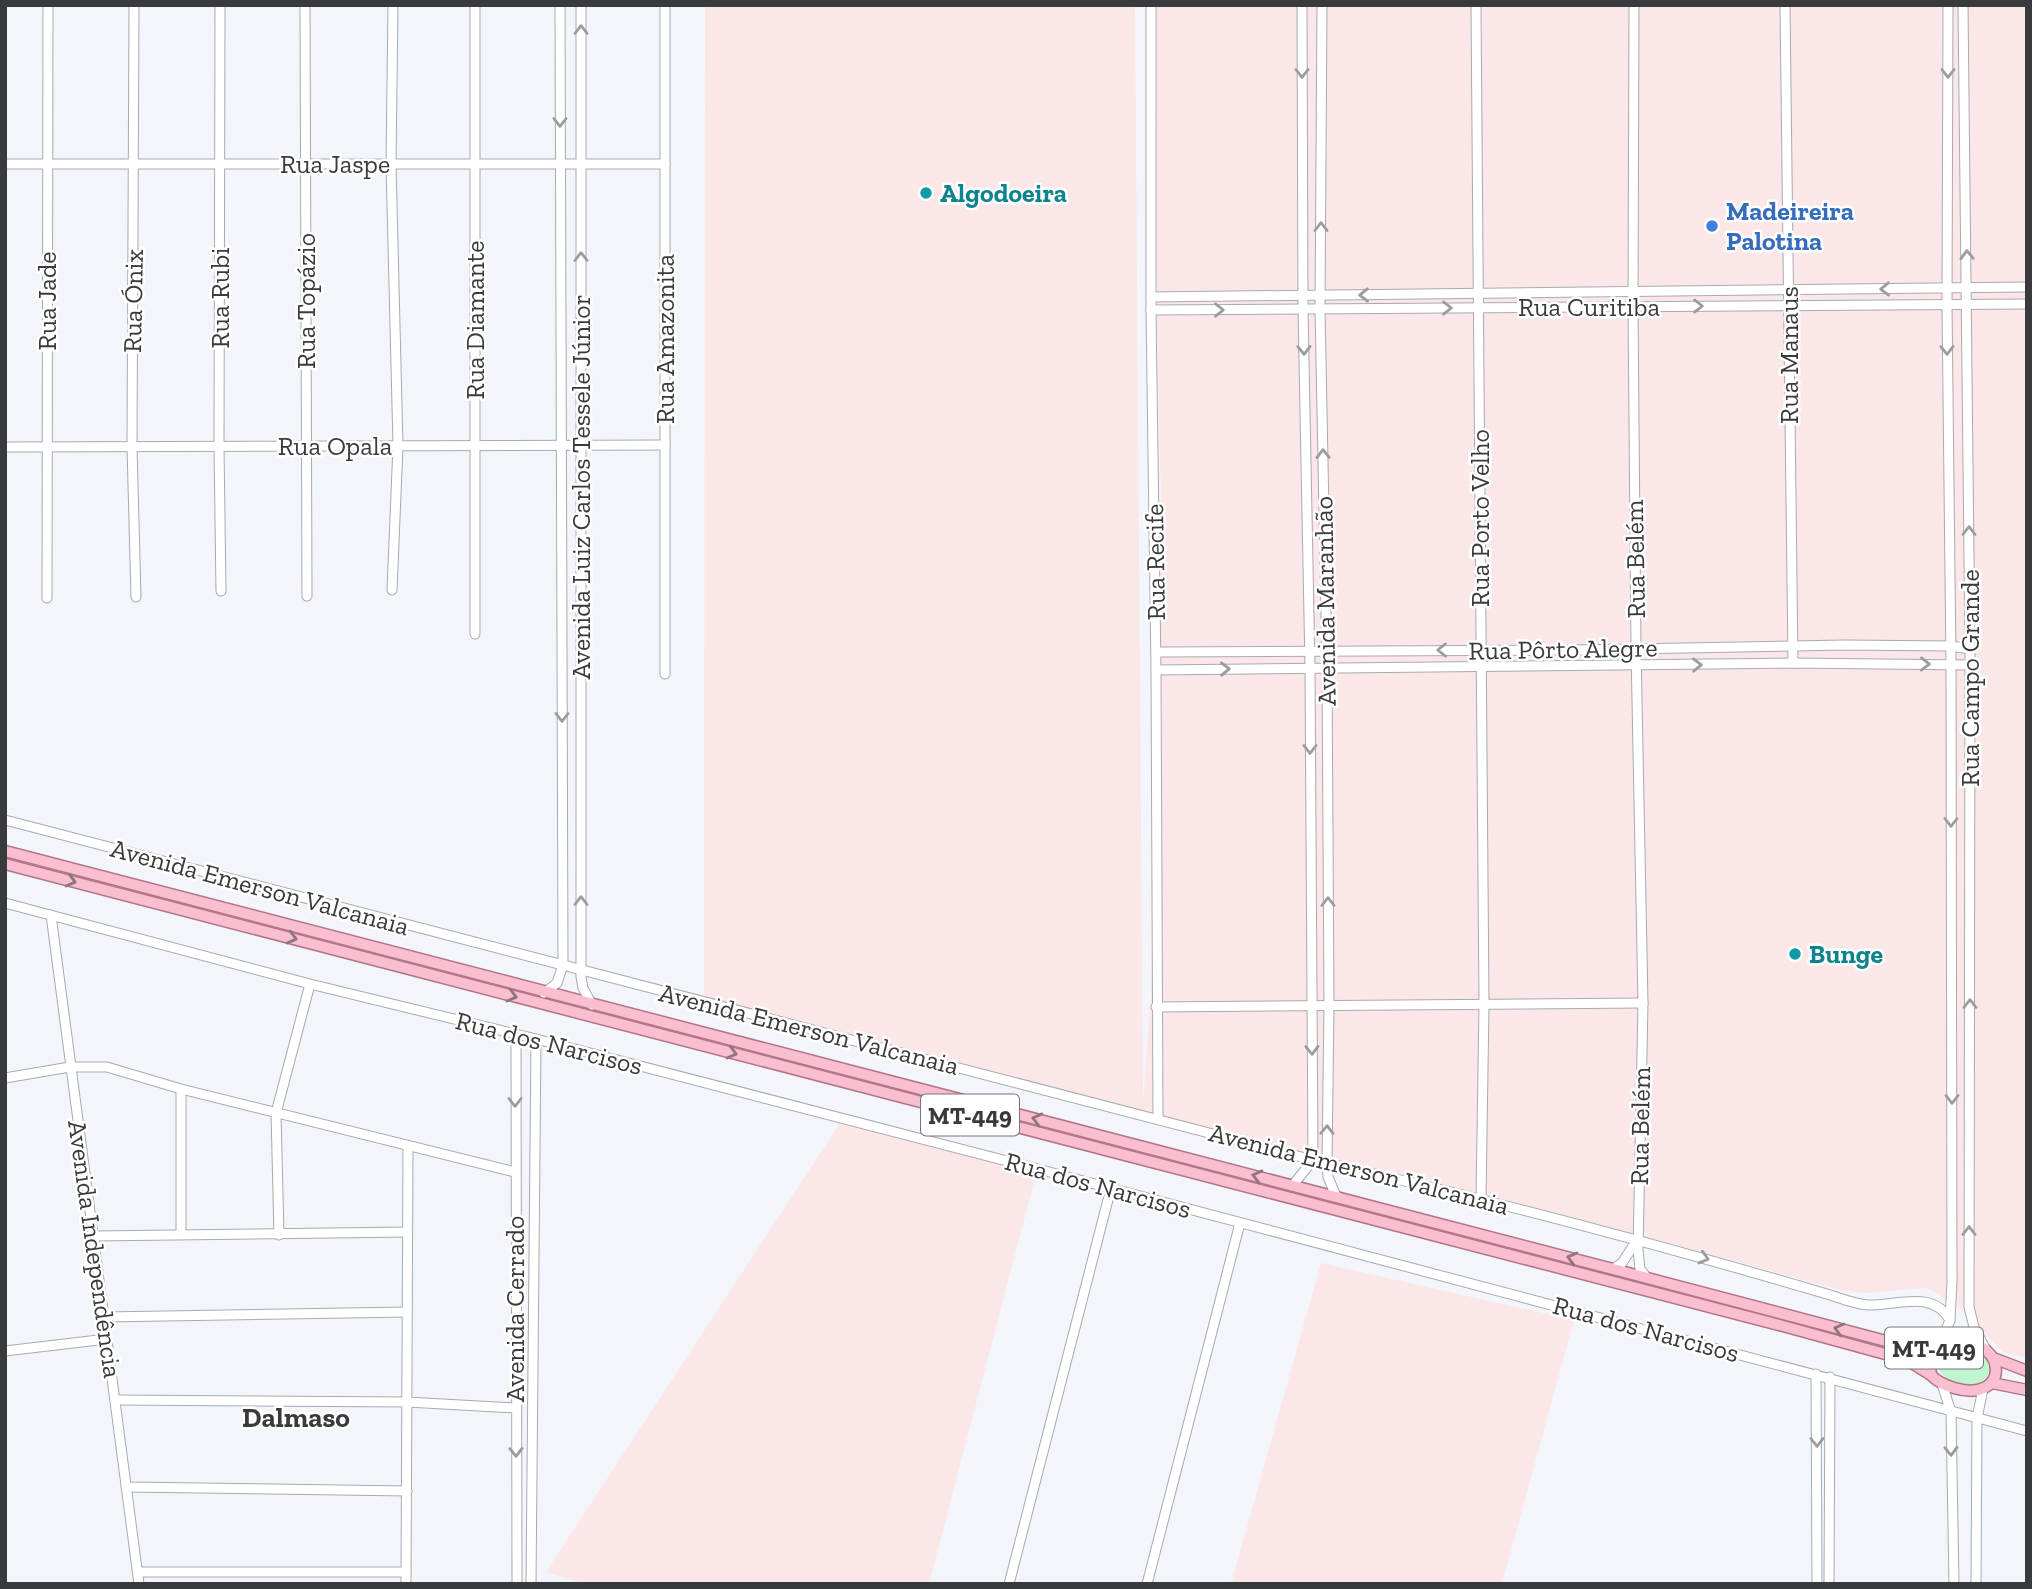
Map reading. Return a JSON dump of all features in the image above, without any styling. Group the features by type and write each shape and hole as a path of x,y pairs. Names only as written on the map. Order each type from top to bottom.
{"main road":[{"name":"MT-449","path":"5,851 1905,1346 1966,1340 1985,1348 1996,1359 2027,1371"},
{"name":"MT-449","path":"5,864 1783,1326 1907,1360 1942,1384 1962,1390 1987,1386 2027,1390"},
{"name":"MT-449","path":"1931,1375 1929,1358 1939,1344"},
{"name":"MT-449","path":"1987,1386 1997,1374 1996,1359"}],"street":[{"name":"Rua Jade","path":"47,598 48,5"},
{"name":"Rua Ónix","path":"134,5 132,447 136,597"},
{"name":"Rua Rubi","path":"220,5 221,592"},
{"name":"Rua Topázio","path":"305,5 307,596"},
{"path":"392,590 398,446 391,164 393,5"},
{"name":"Rua Diamante","path":"475,5 475,634"},
{"name":"Avenida Luiz Carlos Tessele Júnior","path":"560,5 563,965"},
{"name":"Avenida Luiz Carlos Tessele Júnior","path":"580,5 581,970 583,988 592,1005"},
{"name":"Rua Amazonita","path":"665,5 665,674"},
{"name":"Rua Recife","path":"1151,5 1158,1118"},
{"name":"Avenida Maranhão","path":"1302,5 1313,1160"},
{"name":"Avenida Maranhão","path":"1322,5 1320,309 1327,667 1327,1163 1328,1177 1335,1196"},
{"name":"Rua Porto Velho","path":"1476,5 1484,1004 1481,1199"},
{"name":"Rua Belém","path":"1634,5 1636,649 1643,1003 1638,1262 1647,1278"},
{"name":"Rua Manaus","path":"1785,5 1793,663"},
{"name":"Rua Campo Grande","path":"1939,1344 1950,1320 1948,5"},
{"name":"Rua Campo Grande","path":"1963,5 1970,649 1969,1307 1985,1348"},
{"name":"Rua Jaspe","path":"5,164 665,164"},
{"name":"Rua Curitiba","path":"1151,297 2027,287"},
{"path":"1906,304 1907,288"},
{"name":"Rua Curitiba","path":"1151,310 2027,304"},
{"name":"Rua Opala","path":"5,447 665,445"},
{"path":"1844,663 1845,645"},
{"name":"Rua Pôrto Alegre","path":"1156,652 1574,650 1845,645 1951,646 1970,649"},
{"path":"1884,646 1884,663"},
{"path":"1728,647 1728,664"},
{"path":"1574,650 1575,666"},
{"name":"Rua Pôrto Alegre","path":"1156,670 1793,663 1970,665"},
{"name":"Avenida Emerson Valcanaia","path":"5,821 1313,1160 1638,1239 1856,1303 1931,1303 1943,1310 1950,1320"},
{"name":"Rua dos Narcisos","path":"5,903 310,984 536,1039 1111,1188 2027,1431"},
{"name":"Avenida Independência","path":"51,915 139,1584"},
{"path":"544,993 557,983 563,965"},
{"path":"279,1235 276,1113 310,984"},
{"path":"1156,1007 1643,1003"},
{"name":"Avenida Cerrado","path":"516,1034 517,1584"},
{"name":"Avenida Cerrado","path":"531,1584 536,1039"},
{"path":"5,1078 70,1067 107,1067 181,1089 515,1172"},
{"path":"181,1089 181,1234"},
{"path":"406,1584 408,1146"},
{"path":"1293,1185 1313,1160"},
{"path":"1009,1584 1111,1188"},
{"path":"1147,1584 1240,1223"},
{"path":"93,1236 407,1232"},
{"path":"1613,1269 1622,1263 1638,1239"},
{"path":"104,1317 407,1312"},
{"path":"5,1350 107,1339"},
{"path":"1816,1374 1817,1584"},
{"path":"1829,1584 1830,1377"},
{"path":"1942,1384 1951,1412 1954,1584"},
{"path":"1976,1584 1977,1418 1987,1386"},
{"path":"115,1400 407,1402 515,1408"},
{"path":"126,1487 407,1491"},
{"path":"138,1572 406,1572"}],"shaded area":[{"path":"705,5 1135,5 1143,1102 1151,997 1161,501 1156,5 2027,5 2027,1358 2003,1352 1956,1305 1927,1288 1864,1293 1844,1291 1657,1240 704,1001"},
{"path":"840,1123 1036,1174 929,1584 586,1584 546,1572"},
{"path":"1321,1263 1574,1320 1502,1584 1231,1584"}],"green space":[{"path":"1954,1345 1986,1357 1990,1370 1982,1382 1971,1386 1959,1385 1947,1379 1939,1370 1936,1361 1940,1352"}],"place":[{"name":"Algodoeira","path":"926,193"},
{"name":"Madeireira Palotina","path":"1712,226"},
{"name":"Bunge","path":"1795,954"}],"district":[{"name":"Dalmaso","path":"296,1417"}]}
